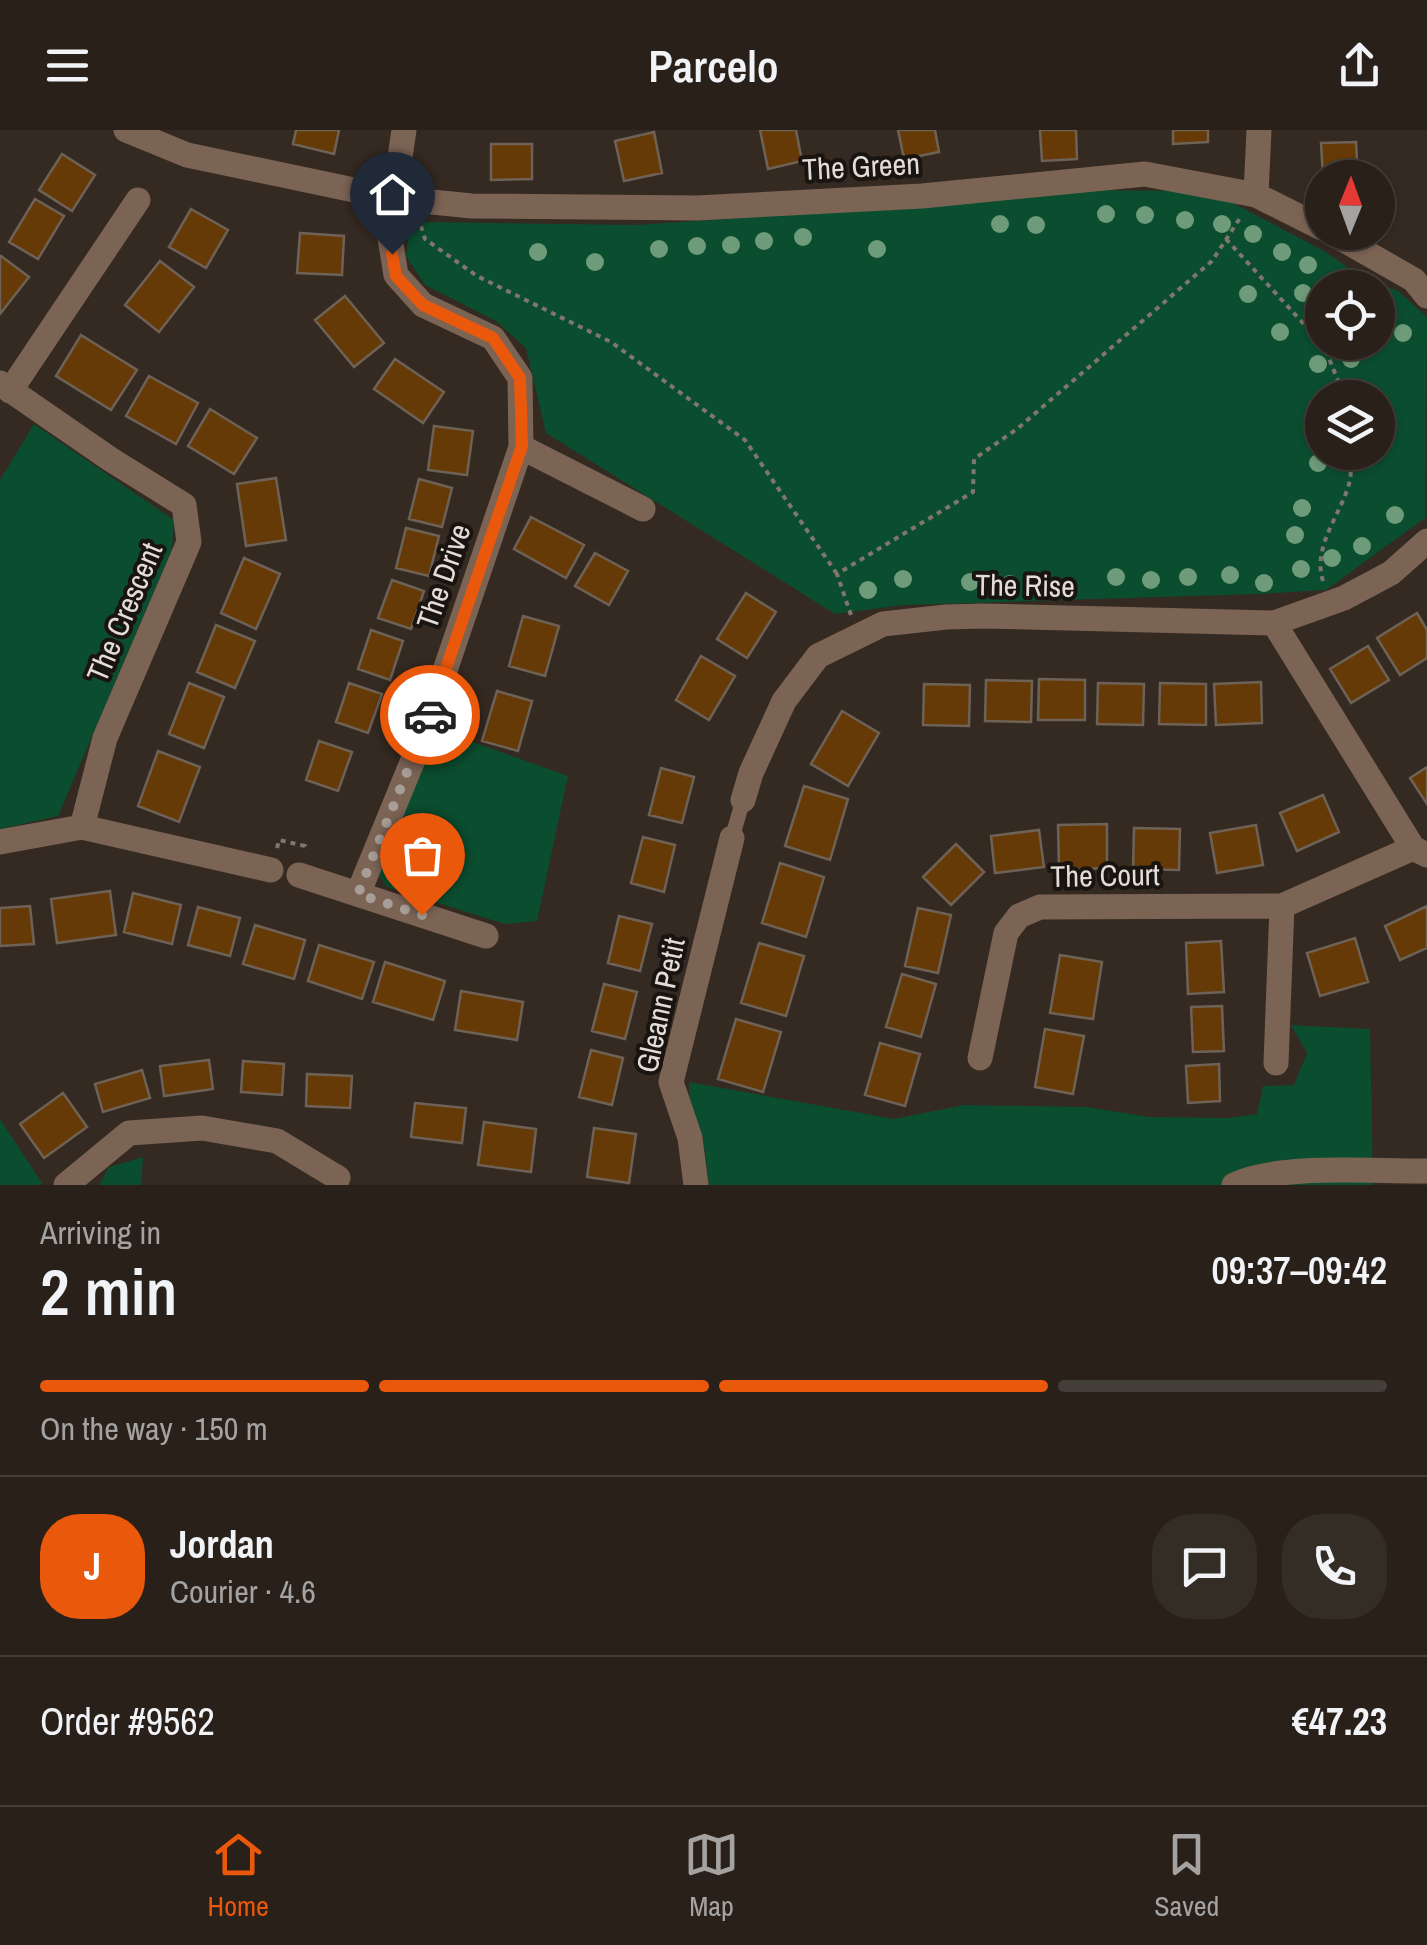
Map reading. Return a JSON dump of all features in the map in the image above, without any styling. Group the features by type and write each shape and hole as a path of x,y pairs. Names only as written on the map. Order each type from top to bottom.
{"street":[{"name":"The Green","path":"126,130 187,154 402,200 472,206 697,208 956,193 1145,174 1256,194 1305,219"},
{"path":"402,200 404,130"},
{"path":"1256,194 1259,130"},
{"name":"The Crescent","path":"82,827 105,738 189,542 184,505 5,387 138,200"},
{"name":"The Drive","path":"358,894 422,738 522,446 520,378 493,338 423,305 396,276 388,232 402,200"},
{"path":"1362,250 1414,280 1427,296"},
{"path":"522,446 643,509"},
{"name":"The Rise","path":"743,800 784,701 818,656 883,624 946,617 1274,624 1328,606 1391,574 1427,542"},
{"name":"The Court","path":"980,1058 1006,933 1020,916 1040,907 1282,906 1420,852 1274,624"},
{"path":"0,842 82,827 271,870"},
{"name":"Gleann Petit","path":"696,1185 690,1138 671,1082 732,838"},
{"path":"300,875 486,936"},
{"path":"1276,1063 1282,906"},
{"path":"66,1185 129,1133 202,1128 277,1141 338,1178"},
{"path":"1234,1185 1247,1179 1298,1172 1427,1171"}],"lane":[{"path":"732,838 743,800"}],"path":[{"path":"836,574 974,492 974,458 1017,430 1212,261 1256,194"},
{"path":"402,200 425,239 477,276 611,342 745,440 836,574 858,637"},
{"path":"1226,239 1324,346 1338,380"},
{"path":"1328,606 1319,567 1350,482 1350,470"}],"green space":[{"path":"1079,190 1181,191 1233,203 1305,241 1305,250 1322,250 1352,270 1305,270 1305,360 1395,360 1395,290 1427,317 1425,518 1326,590 904,605 835,614 546,433 526,348 496,321 425,285 406,256 409,232 419,222 635,225 985,202"},
{"path":"34,424 174,520 172,549 58,816 0,829 0,480"},
{"path":"437,729 568,776 537,921 505,924 387,887 376,872"},
{"path":"1291,1025 1370,1029 1373,1185 709,1185 703,1138 689,1102 689,1082 894,1119 964,1105 1087,1107 1149,1117 1229,1118 1257,1114 1263,1086 1294,1085 1307,1053"},
{"path":"0,1119 42,1183 39,1185 0,1185"},
{"path":"143,1157 141,1185 99,1185 109,1167"}],"building":[{"path":"296,130 339,130 334,154 293,144"},
{"path":"760,130 796,130 802,161 768,169"},
{"path":"898,130 935,130 939,152 904,159"},
{"path":"1040,130 1076,130 1077,159 1042,161"},
{"path":"1173,130 1208,130 1208,142 1173,144"},
{"path":"654,132 662,173 624,181 615,141"},
{"path":"1356,142 1357,160 1322,160 1321,143"},
{"path":"491,144 532,144 532,179 491,180"},
{"path":"62,154 95,175 72,211 39,190"},
{"path":"35,199 64,216 38,259 9,242"},
{"path":"191,209 228,230 206,268 169,247"},
{"path":"300,233 344,236 342,275 297,273"},
{"path":"0,257 29,277 0,314"},
{"path":"160,261 194,287 159,332 125,305"},
{"path":"345,296 384,343 354,367 315,320"},
{"path":"81,335 137,370 111,410 56,376"},
{"path":"395,359 444,392 423,423 374,389"},
{"path":"149,376 198,403 176,444 126,416"},
{"path":"210,409 257,438 234,474 188,446"},
{"path":"434,426 473,431 467,475 428,470"},
{"path":"276,478 286,540 246,546 237,484"},
{"path":"419,479 452,488 442,527 409,519"},
{"path":"531,517 584,545 566,578 514,549"},
{"path":"406,528 439,536 429,576 396,568"},
{"path":"595,553 628,571 609,605 575,586"},
{"path":"244,558 280,574 256,629 221,613"},
{"path":"392,580 424,591 411,629 378,618"},
{"path":"746,593 776,612 747,658 717,639"},
{"path":"1417,613 1427,630 1427,658 1400,675 1377,638"},
{"path":"523,616 559,626 545,676 509,666"},
{"path":"216,625 255,641 235,688 197,672"},
{"path":"371,630 403,641 390,680 358,669"},
{"path":"1368,646 1389,680 1351,703 1330,669"},
{"path":"701,656 735,676 709,720 676,700"},
{"path":"1039,679 1085,680 1085,720 1038,720"},
{"path":"986,680 1032,681 1031,722 985,721"},
{"path":"1261,682 1262,723 1216,725 1214,684"},
{"path":"189,683 224,697 204,748 169,734"},
{"path":"349,683 382,694 368,733 336,722"},
{"path":"1098,683 1144,684 1143,725 1097,724"},
{"path":"1160,683 1206,684 1206,725 1159,724"},
{"path":"924,684 970,685 969,726 923,725"},
{"path":"497,691 532,701 518,751 482,741"},
{"path":"842,711 879,733 848,786 811,764"},
{"path":"319,741 352,752 338,791 306,780"},
{"path":"158,751 200,767 179,822 138,806"},
{"path":"1427,767 1427,804 1410,778"},
{"path":"661,768 694,777 682,823 649,815"},
{"path":"804,786 848,799 830,860 785,846"},
{"path":"1323,795 1339,832 1297,851 1280,813"},
{"path":"1107,824 1107,868 1059,870 1058,825"},
{"path":"1256,825 1263,865 1217,873 1210,833"},
{"path":"1134,828 1180,829 1179,870 1133,869"},
{"path":"1039,830 1044,867 995,873 991,836"},
{"path":"643,837 675,845 664,892 631,883"},
{"path":"956,844 984,872 951,905 923,877"},
{"path":"780,863 824,877 806,937 762,923"},
{"path":"110,891 116,935 57,943 51,899"},
{"path":"133,893 181,905 172,944 124,932"},
{"path":"30,906 34,944 0,946 0,908"},
{"path":"1427,906 1427,948 1400,960 1385,926"},
{"path":"198,907 240,918 230,956 188,945"},
{"path":"918,908 951,915 938,973 905,966"},
{"path":"619,916 652,924 640,971 608,963"},
{"path":"255,925 305,940 294,979 243,964"},
{"path":"1355,938 1368,982 1320,996 1307,953"},
{"path":"1221,941 1224,992 1188,994 1186,943"},
{"path":"759,943 804,956 786,1016 741,1003"},
{"path":"319,945 374,962 362,999 308,981"},
{"path":"1060,955 1102,962 1093,1019 1050,1013"},
{"path":"385,962 445,981 433,1020 373,1002"},
{"path":"902,974 936,984 921,1037 886,1027"},
{"path":"604,984 637,992 625,1039 592,1031"},
{"path":"461,991 523,1002 517,1040 455,1030"},
{"path":"1222,1006 1224,1051 1193,1052 1191,1007"},
{"path":"736,1019 781,1032 763,1092 718,1079"},
{"path":"1045,1029 1084,1036 1073,1094 1035,1087"},
{"path":"880,1043 920,1054 905,1106 865,1095"},
{"path":"591,1050 623,1058 612,1105 579,1097"},
{"path":"209,1060 213,1089 164,1096 160,1066"},
{"path":"243,1061 284,1064 282,1095 241,1092"},
{"path":"1219,1064 1220,1101 1188,1103 1186,1066"},
{"path":"142,1070 150,1098 103,1112 95,1084"},
{"path":"307,1074 352,1076 350,1108 306,1106"},
{"path":"63,1093 87,1127 44,1158 20,1124"},
{"path":"415,1103 466,1108 462,1143 411,1137"},
{"path":"484,1122 536,1129 531,1172 478,1165"},
{"path":"594,1128 636,1134 629,1183 587,1177"}],"way so far":[{"path":"422,915 358,894 430,715"}],"route":[{"path":"392,254 396,276 423,305 493,338 520,378 522,446 430,715"}]}
